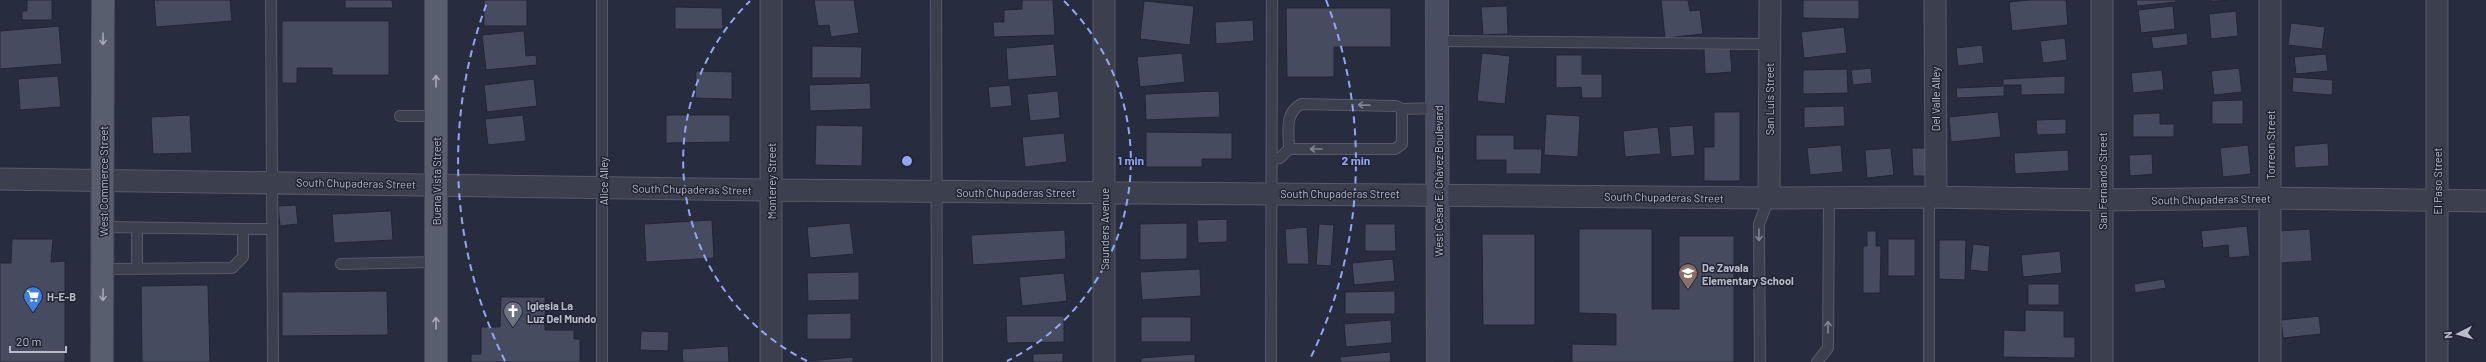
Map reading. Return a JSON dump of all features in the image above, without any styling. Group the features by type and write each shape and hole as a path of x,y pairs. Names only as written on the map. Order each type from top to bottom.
{"main road":[{"name":"West Commerce Street","path":"102,362 104,269 103,0"},
{"name":"Buena Vista Street","path":"436,0 436,362"}],"street":[{"name":"Monterey Street","path":"770,0 771,362"},
{"name":"Saunders Avenue","path":"1104,0 1104,362"},
{"name":"West César E. Chávez Boulevard","path":"1437,0 1438,362"},
{"name":"San Luis Street","path":"1769,198 1770,0"},
{"name":"Del Valle Alley","path":"1933,197 1935,0"},
{"name":"San Fernando Street","path":"2102,0 2102,362"},
{"name":"Torreon Street","path":"2270,0 2270,362"},
{"name":"El Paso Street","path":"2437,0 2437,362"},
{"name":"South Chupaderas Street","path":"0,179 103,179 937,192 1438,194 1769,198 1933,197 2102,200 2270,198 2486,201"}],"lane":[{"path":"271,0 273,362"},
{"name":"Alice Alley","path":"602,0 602,362"},
{"path":"936,0 937,362"},
{"path":"1271,362 1272,193 1276,159 1272,0"},
{"path":"1438,41 1769,44"},
{"path":"1289,149 1289,120 1292,109 1301,104 1396,106 1407,109 1438,108"},
{"path":"1276,159 1289,149 1395,150 1402,144 1407,109"},
{"path":"400,116 436,116"},
{"name":"Del Valle Alley","path":"1929,362 1933,197"},
{"path":"1760,362 1760,224 1769,198"},
{"path":"1817,362 1828,348 1829,198"},
{"path":"104,228 272,229"},
{"path":"137,228 137,269"},
{"path":"104,269 232,268 243,257 243,229"},
{"path":"341,264 436,262"}],"building":[{"path":"27,0 52,0 52,20 22,20 22,11 27,11"},
{"path":"154,0 230,0 232,21 156,27"},
{"path":"345,0 392,0 393,8 345,8"},
{"path":"484,0 527,0 527,26 484,26"},
{"path":"814,0 854,0 859,33 831,37 829,25 818,26"},
{"path":"1022,0 1053,0 1055,35 994,37 993,22 1004,22 1004,10 1022,9"},
{"path":"1661,0 1688,0 1690,11 1700,10 1703,34 1665,38"},
{"path":"1803,0 1859,0 1859,19 1803,18"},
{"path":"2029,0 2066,0 2068,25 2012,31 2009,2"},
{"path":"2136,0 2176,0 2176,2 2137,6"},
{"path":"2211,0 2229,0 2211,2"},
{"path":"1144,1 1194,6 1190,45 1140,39"},
{"path":"1507,6 1508,34 1483,35 1481,7"},
{"path":"2173,6 2175,29 2141,33 2138,10"},
{"path":"675,7 722,8 723,29 675,29"},
{"path":"1286,8 1391,8 1391,47 1334,47 1334,77 1287,77"},
{"path":"2236,11 2238,36 2211,39 2209,14"},
{"path":"1253,20 1254,41 1216,44 1215,22"},
{"path":"282,21 389,21 389,75 332,75 332,68 297,68 297,83 282,83"},
{"path":"2291,23 2325,27 2322,49 2288,45"},
{"path":"59,26 62,64 0,69 0,31"},
{"path":"1844,27 1847,53 1804,58 1801,32"},
{"path":"524,31 526,56 536,55 537,65 486,70 482,35"},
{"path":"2187,33 2188,45 2153,49 2151,37"},
{"path":"2065,38 2067,60 2043,63 2040,41"},
{"path":"1054,44 1057,76 1008,80 1006,48"},
{"path":"1982,45 1984,63 1958,66 1956,48"},
{"path":"812,46 862,47 861,78 812,78"},
{"path":"1730,48 1732,72 1705,74 1704,49"},
{"path":"1182,53 1185,82 1140,87 1137,57"},
{"path":"1482,53 1510,56 1505,104 1477,101"},
{"path":"2326,54 2328,71 2296,74 2294,57"},
{"path":"1556,55 1582,55 1582,74 1602,74 1602,98 1582,98 1581,87 1556,88"},
{"path":"1871,68 1872,83 1853,85 1851,70"},
{"path":"2239,68 2242,92 2214,95 2211,71"},
{"path":"1847,69 1848,93 1803,94 1803,70"},
{"path":"2162,70 2164,90 2133,93 2131,73"},
{"path":"696,71 732,72 732,99 695,98"},
{"path":"58,76 61,107 20,110 18,79"},
{"path":"2065,76 2065,94 2021,95 2021,85 2004,85 2004,96 1957,98 1956,88 2003,86 2003,79"},
{"path":"2293,77 2333,80 2332,95 2292,92"},
{"path":"534,79 537,106 487,112 484,85"},
{"path":"870,83 871,109 810,111 809,85"},
{"path":"1010,85 1012,106 990,108 988,87"},
{"path":"1058,91 1060,118 1030,121 1027,94"},
{"path":"1219,91 1220,117 1146,120 1145,94"},
{"path":"2243,100 2243,124 2212,124 2212,101"},
{"path":"1844,106 1845,126 1804,128 1804,107"},
{"path":"1714,112 1740,112 1740,181 1704,181 1704,147 1714,147"},
{"path":"1998,112 2001,137 1951,142 1949,117"},
{"path":"2160,113 2160,124 2174,124 2174,137 2133,137 2133,114"},
{"path":"1546,114 1580,116 1578,157 1544,155"},
{"path":"190,115 192,153 153,154 151,117"},
{"path":"523,115 526,141 488,145 485,119"},
{"path":"666,115 730,115 730,142 666,143"},
{"path":"2066,119 2066,134 2037,135 2036,120"},
{"path":"816,125 863,126 862,166 815,165"},
{"path":"1693,125 1695,155 1671,157 1669,127"},
{"path":"1658,127 1661,154 1625,157 1623,131"},
{"path":"1146,132 1232,133 1232,159 1202,159 1202,167 1146,167"},
{"path":"1064,133 1067,162 1025,167 1022,137"},
{"path":"1476,135 1514,135 1514,149 1542,149 1541,174 1506,174 1506,160 1476,160"},
{"path":"2328,143 2329,166 2295,168 2294,146"},
{"path":"1841,145 1843,172 1810,175 1807,148"},
{"path":"2248,145 2251,174 2223,177 2220,148"},
{"path":"1891,148 1894,175 1867,178 1865,150"},
{"path":"1912,148 1926,148 1926,176 1913,176"},
{"path":"2068,150 2069,171 2015,174 2014,153"},
{"path":"2152,154 2153,174 2130,176 2129,155"},
{"path":"296,205 298,224 280,226 278,206"},
{"path":"391,211 393,240 334,243 332,214"},
{"path":"1227,219 1227,242 1198,243 1197,220"},
{"path":"712,220 714,258 646,262 644,224"},
{"path":"850,223 854,254 810,258 807,227"},
{"path":"1187,223 1187,259 1140,260 1140,224"},
{"path":"1319,224 1334,225 1331,266 1316,265"},
{"path":"1365,224 1395,224 1396,251 1365,251"},
{"path":"2247,226 2250,256 2229,258 2228,245 2203,248 2201,231"},
{"path":"1307,227 1309,264 1287,264 1285,229"},
{"path":"1579,229 1652,229 1652,309 1679,309 1679,236 1734,236 1734,362 1572,362 1572,344 1616,345 1616,314 1579,313"},
{"path":"2310,229 2312,261 2281,263 2279,231"},
{"path":"1065,230 1066,259 973,265 971,235"},
{"path":"1867,231 1876,231 1876,246 1881,246 1880,293 1863,293 1863,246 1867,246"},
{"path":"1482,234 1535,234 1535,325 1483,325"},
{"name":"H-E-B","path":"12,239 53,239 51,262 65,261 65,362 0,362 0,263 11,263"},
{"path":"1888,239 1915,239 1915,276 1888,276"},
{"path":"1939,240 1966,240 1965,280 1939,279"},
{"path":"1973,244 1990,246 1988,272 1970,270"},
{"path":"2060,251 2062,273 2023,277 2021,255"},
{"path":"1393,259 1395,281 1354,285 1352,263"},
{"path":"1200,269 1201,296 1142,300 1140,272"},
{"path":"859,272 859,300 808,301 807,273"},
{"path":"1064,273 1067,301 1022,306 1019,277"},
{"path":"2164,279 2166,288 2135,293 2134,284"},
{"path":"2028,284 2059,284 2059,305 2028,305"},
{"path":"208,285 210,362 142,362 141,286"},
{"path":"387,291 388,335 282,336 282,292"},
{"path":"1395,291 1395,314 1345,314 1345,292"},
{"name":"Iglesia La Luz Del Mundo","path":"501,297 545,297 545,330 574,330 574,339 580,339 580,362 471,362 471,354 481,354 481,327 500,327"},
{"path":"2025,310 2064,311 2064,337 2075,337 2075,358 2003,357 2004,330 2025,331"},
{"path":"851,313 851,339 807,339 807,314"},
{"path":"1006,316 1064,316 1064,342 1007,343"},
{"path":"2319,316 2321,334 2283,338 2281,320"},
{"path":"1141,317 1191,317 1191,342 1141,342"},
{"path":"1391,320 1392,343 1346,347 1344,324"},
{"path":"641,331 669,332 668,351 640,350"},
{"path":"728,346 729,362 683,362 682,349"},
{"path":"1390,352 1391,362 1341,362 1340,357"},
{"path":"1063,353 1063,362 1033,362 1033,354"},
{"path":"1195,354 1195,362 1141,362 1141,358"},
{"path":"853,357 853,362 808,362 808,361"}],"place":[{"name":"De Zavala Elementary School","path":"1688,290"},
{"name":"H-E-B","path":"33,313"},
{"name":"Iglesia La Luz Del Mundo","path":"513,328"}]}
